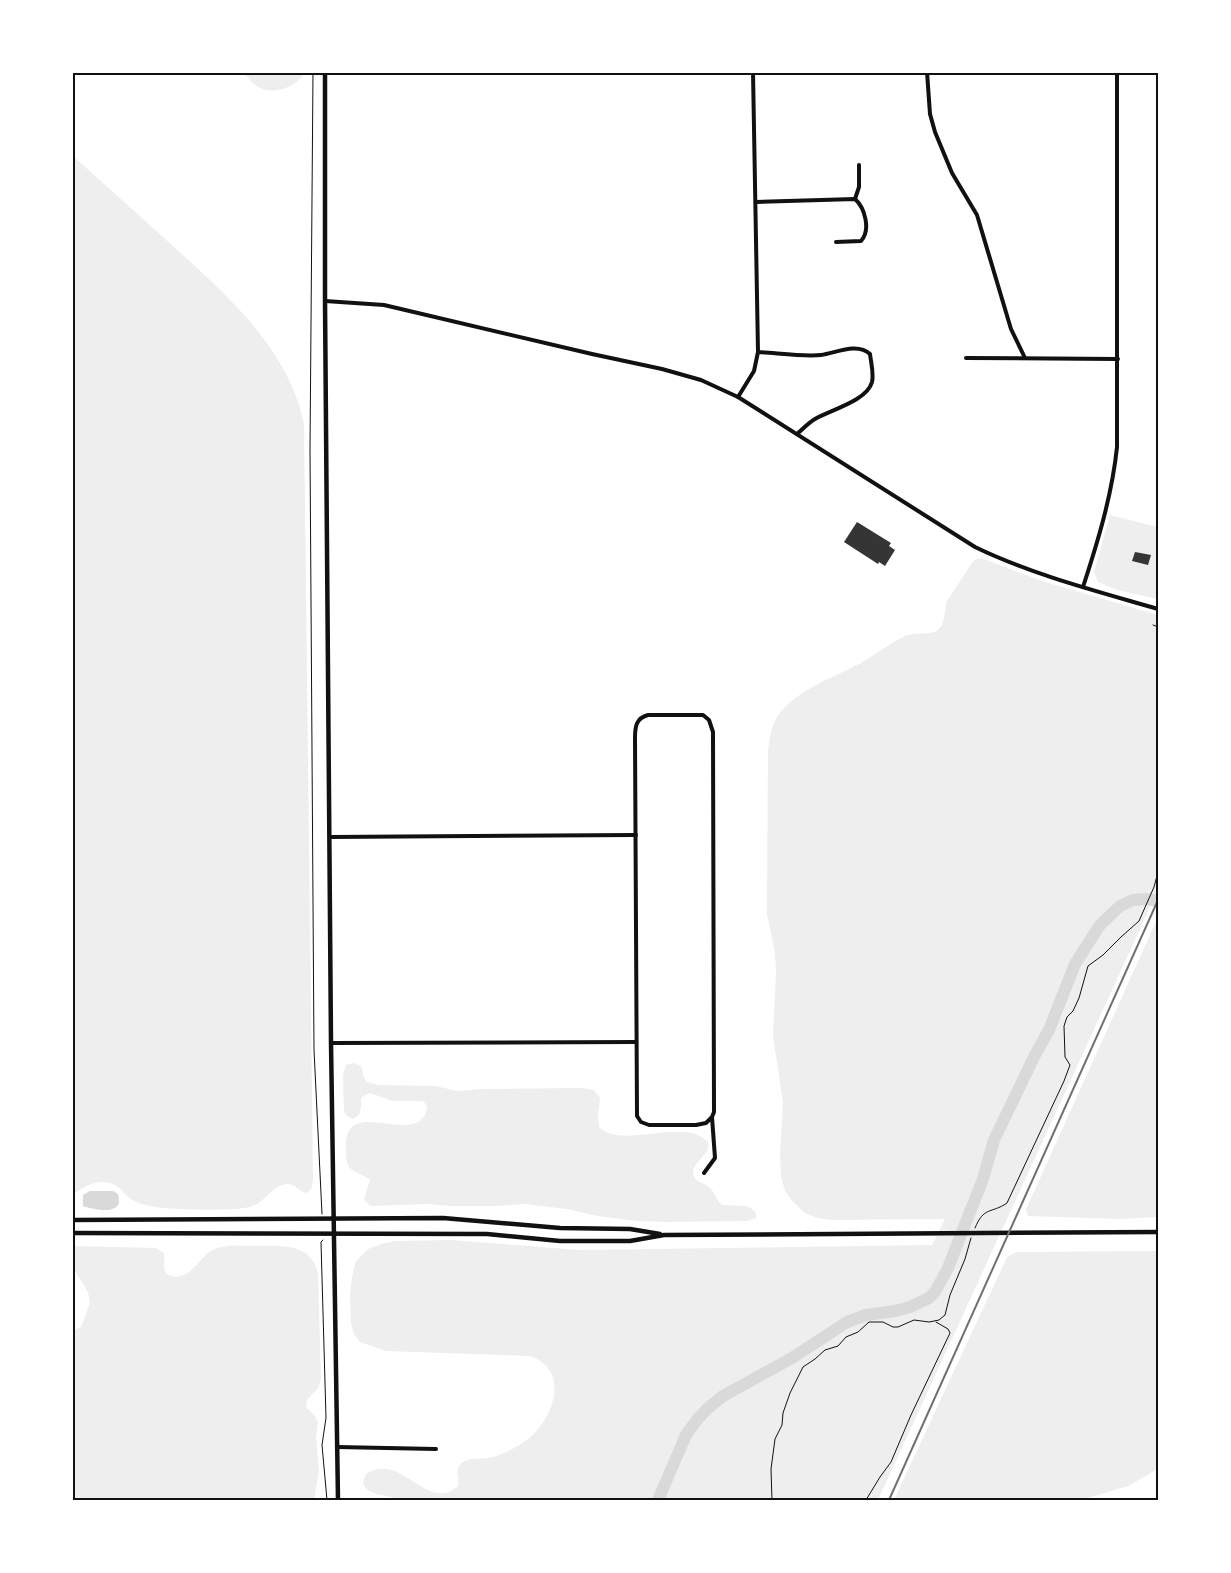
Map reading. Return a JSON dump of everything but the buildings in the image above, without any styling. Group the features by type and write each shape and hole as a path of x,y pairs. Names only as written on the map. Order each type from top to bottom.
{"street":[{"path":"325,72 331,1043 338,1500"},
{"path":"738,398 754,371 758,352 753,72"},
{"path":"927,72 930,114 935,132 952,173 977,215 1011,329 1025,358"},
{"path":"1084,587 1100,535 1115,467 1117,447 1117,72"},
{"path":"855,198 859,187 859,165"},
{"path":"756,202 855,198"},
{"path":"836,242 861,242 865,237 865,213 855,198"},
{"path":"325,301 384,306 662,369 701,380 738,398 975,547 1030,571 1158,609"},
{"path":"758,352 821,355 838,350 852,349 862,350 870,354 873,376 872,384 866,392 843,407 816,418 797,434"},
{"path":"966,358 1118,359"},
{"path":"704,1173 714,1158 712,1117 714,1112 713,727 707,717 698,714 648,715 638,721 635,732 637,1113 641,1122 650,1125 696,1125 706,1123 712,1117"},
{"path":"330,837 636,835"},
{"path":"331,1043 636,1042"},
{"path":"72,1220 466,1219 560,1228 630,1229 664,1235"},
{"path":"72,1233 334,1232 487,1234 560,1241 630,1241 664,1235 1158,1231"},
{"path":"337,1447 436,1449"}],"path":[{"path":"313,72 310,490 314,1050 322,1215"},
{"path":"1154,625 1158,627"},
{"path":"936,1322 945,1315 952,1287 963,1265 967,1248 978,1220 981,1215 990,1210 1000,1208 1007,1203 1064,1081 1070,1064 1065,1057 1064,1026 1067,1017 1073,1011 1079,998 1088,966 1103,955 1139,921 1149,900 1158,872"},
{"path":"323,1240 321,1242 326,1418 322,1445 327,1500"},
{"path":"772,1500 771,1469 775,1439 782,1425 783,1413 790,1393 803,1367 815,1360 825,1350 838,1346 846,1337 858,1332 869,1322 883,1322 893,1327 898,1327 914,1320 936,1322 950,1333 891,1462 866,1500"}],"shaded area":[{"path":"244,73 304,73 297,82 286,88 268,90 259,87"},
{"path":"73,156 207,277 249,320 283,369 296,395 304,424 313,1181 308,1193 302,1192 291,1184 282,1185 273,1190 258,1204 245,1208 202,1210 150,1206 139,1203 126,1195 119,1187 107,1182 88,1185 73,1195"},
{"path":"1110,515 1158,527 1158,599 1117,590 1098,582 1094,572"},
{"path":"981,558 1045,582 1158,615 1158,890 878,1500 399,1500 368,1490 363,1482 366,1474 379,1469 391,1470 403,1475 436,1493 447,1493 458,1486 458,1467 463,1462 489,1458 509,1451 534,1433 543,1423 550,1410 554,1398 554,1385 551,1373 543,1363 530,1356 386,1351 360,1342 354,1334 351,1323 350,1294 356,1261 368,1249 395,1241 451,1240 580,1250 932,1245 945,1219 831,1220 817,1218 805,1213 785,1191 781,1176 780,1154 783,1103 773,1035 776,974 775,953 767,914 768,750 776,718 796,698 816,685 859,664 905,636 938,630 944,620 947,601 972,563 976,559"},
{"path":"1158,920 1158,1217 1121,1219 1028,1216 1026,1210 1028,1205"},
{"path":"353,1063 361,1066 367,1082 377,1085 435,1086 458,1091 582,1088 594,1090 600,1098 599,1127 607,1133 630,1136 684,1132 704,1138 708,1143 708,1147 695,1167 693,1175 711,1189 722,1205 746,1206 756,1213 756,1218 747,1221 665,1222 637,1221 524,1204 497,1206 428,1204 370,1206 364,1199 370,1180 352,1170 347,1163 346,1145 349,1130 358,1124 370,1122 398,1125 411,1124 422,1120 427,1108 422,1101 393,1101 370,1093 361,1098 359,1115 353,1119 348,1117 344,1111 343,1075 346,1065"},
{"path":"90,1191 113,1191 118,1194 119,1202 114,1209 109,1210 83,1206 83,1195"},
{"path":"73,1246 156,1248 164,1253 164,1270 171,1276 178,1277 190,1271 209,1252 224,1246 284,1246 302,1251 309,1256 315,1264 318,1274 321,1379 318,1388 307,1400 306,1407 318,1422 316,1438 319,1471 314,1500 73,1500 73,1331 81,1327 90,1303 88,1292 73,1268"},
{"path":"1158,1251 1158,1469 1128,1486 1081,1500 894,1500 1007,1257 1020,1252"}],"waterway":[{"path":"658,1500 686,1435 707,1409 723,1396 792,1358 847,1322 866,1315 910,1307 929,1298 935,1292 948,1268 983,1179 994,1140 1049,1030 1075,964 1100,925 1120,906 1133,900 1147,899 1158,901"}],"railway":[{"path":"889,1500 1158,900"}]}
